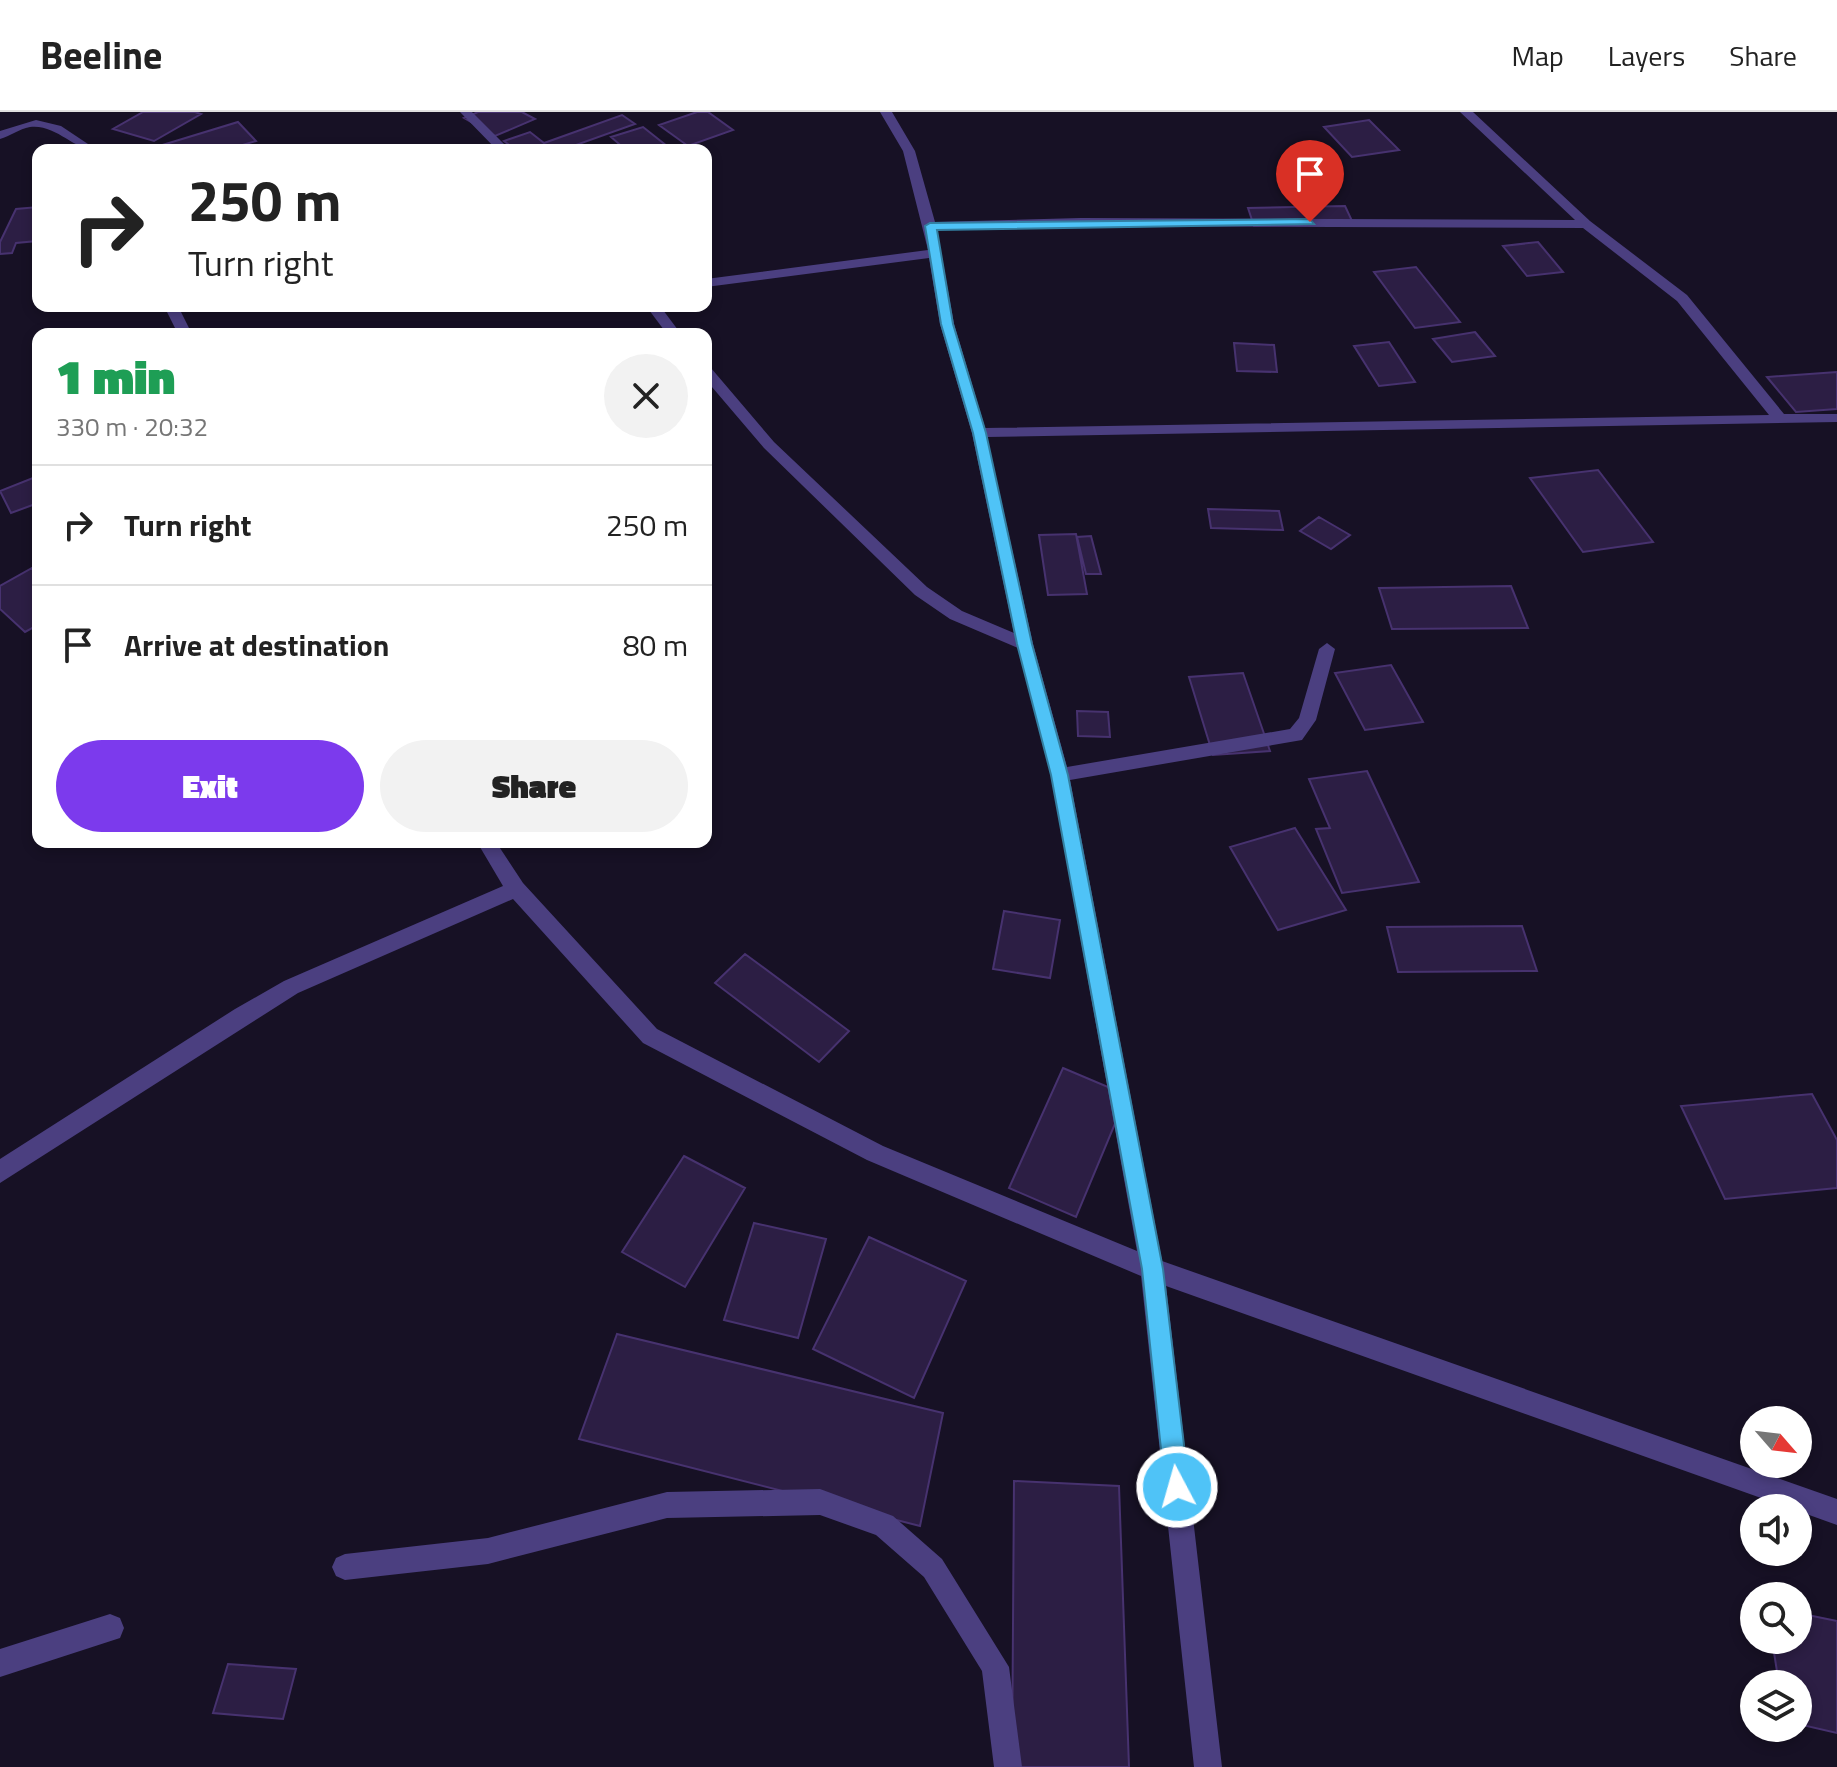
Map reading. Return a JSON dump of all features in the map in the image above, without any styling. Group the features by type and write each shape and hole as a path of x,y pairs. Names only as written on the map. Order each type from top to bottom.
{"street":[{"path":"466,112 498,144"},
{"path":"886,112 909,151 930,226 947,324 979,433 1025,644 1060,775 1152,1269 1208,1767"},
{"path":"1466,112 1586,224 1682,298 1780,419"},
{"path":"0,136 26,114 50,121 83,144"},
{"path":"930,226 1126,222 1586,224"},
{"path":"712,282 935,253"},
{"path":"712,378 769,445 921,591 956,615 1025,644"},
{"path":"979,433 1837,418"},
{"path":"1060,775 1296,735 1307,720 1327,649"},
{"path":"490,848 516,889 650,1036 875,1153 1152,1269 1837,1512"},
{"path":"0,1172 242,1015 291,987 516,889"},
{"path":"345,1567 488,1551 667,1505 820,1502 884,1525 933,1568 995,1667 1008,1767"},
{"path":"0,1663 110,1628"}],"building":[{"path":"143,112 201,114 154,141 113,129"},
{"path":"478,112 522,112 535,119 495,136 464,118"},
{"path":"697,112 708,112 733,130 685,144 659,125"},
{"path":"622,115 635,124 579,144 508,144 504,141 530,132 544,143"},
{"path":"1369,120 1399,150 1352,157 1324,127"},
{"path":"238,122 256,141 246,144 166,144"},
{"path":"643,127 664,144 619,144 611,137"},
{"path":"1345,206 1353,223 1254,226 1248,208"},
{"path":"32,208 32,241 16,243 12,253 0,254 0,242 16,209"},
{"path":"1538,242 1563,272 1527,276 1503,246"},
{"path":"1416,267 1460,322 1415,328 1374,272"},
{"path":"1475,332 1495,356 1452,362 1433,339"},
{"path":"1389,342 1415,382 1379,386 1354,346"},
{"path":"1234,343 1274,345 1277,372 1237,371"},
{"path":"1837,372 1837,409 1796,412 1767,377"},
{"path":"1598,470 1653,542 1583,552 1530,478"},
{"path":"32,478 32,505 11,513 0,491"},
{"path":"1208,509 1279,511 1283,530 1211,528"},
{"path":"1319,517 1350,535 1331,549 1300,531"},
{"path":"1076,534 1087,594 1048,595 1039,535"},
{"path":"1091,536 1101,574 1086,574 1077,537"},
{"path":"32,568 32,628 25,632 0,609 0,586"},
{"path":"1511,586 1528,628 1392,629 1379,588"},
{"path":"1391,665 1423,722 1365,730 1335,673"},
{"path":"1243,673 1270,751 1213,755 1189,677"},
{"path":"1077,711 1108,712 1110,737 1078,736"},
{"path":"1367,771 1419,882 1342,893 1316,829 1330,828 1309,779"},
{"path":"1295,828 1346,910 1278,930 1230,847"},
{"path":"1004,911 1060,920 1050,978 993,969"},
{"path":"1522,926 1537,971 1398,972 1387,927"},
{"path":"745,954 849,1031 819,1062 715,983"},
{"path":"1063,1068 1127,1095 1076,1217 1009,1188"},
{"path":"1812,1094 1837,1140 1837,1188 1725,1199 1681,1106"},
{"path":"684,1156 745,1188 685,1287 622,1252"},
{"path":"754,1223 826,1239 798,1338 724,1320"},
{"path":"869,1237 966,1281 914,1398 813,1349"},
{"path":"617,1334 943,1413 920,1526 579,1439"},
{"path":"1014,1481 1119,1486 1129,1767 1012,1767"},
{"path":"1812,1616 1837,1621 1837,1733 1812,1727 1812,1670 1777,1670 1774,1654 1812,1654"},
{"path":"228,1664 296,1669 283,1719 213,1713"}],"route":[{"path":"1177,1487 1152,1269 1060,775 1025,644 979,433 947,324 930,226 1081,222 1310,222"}]}
